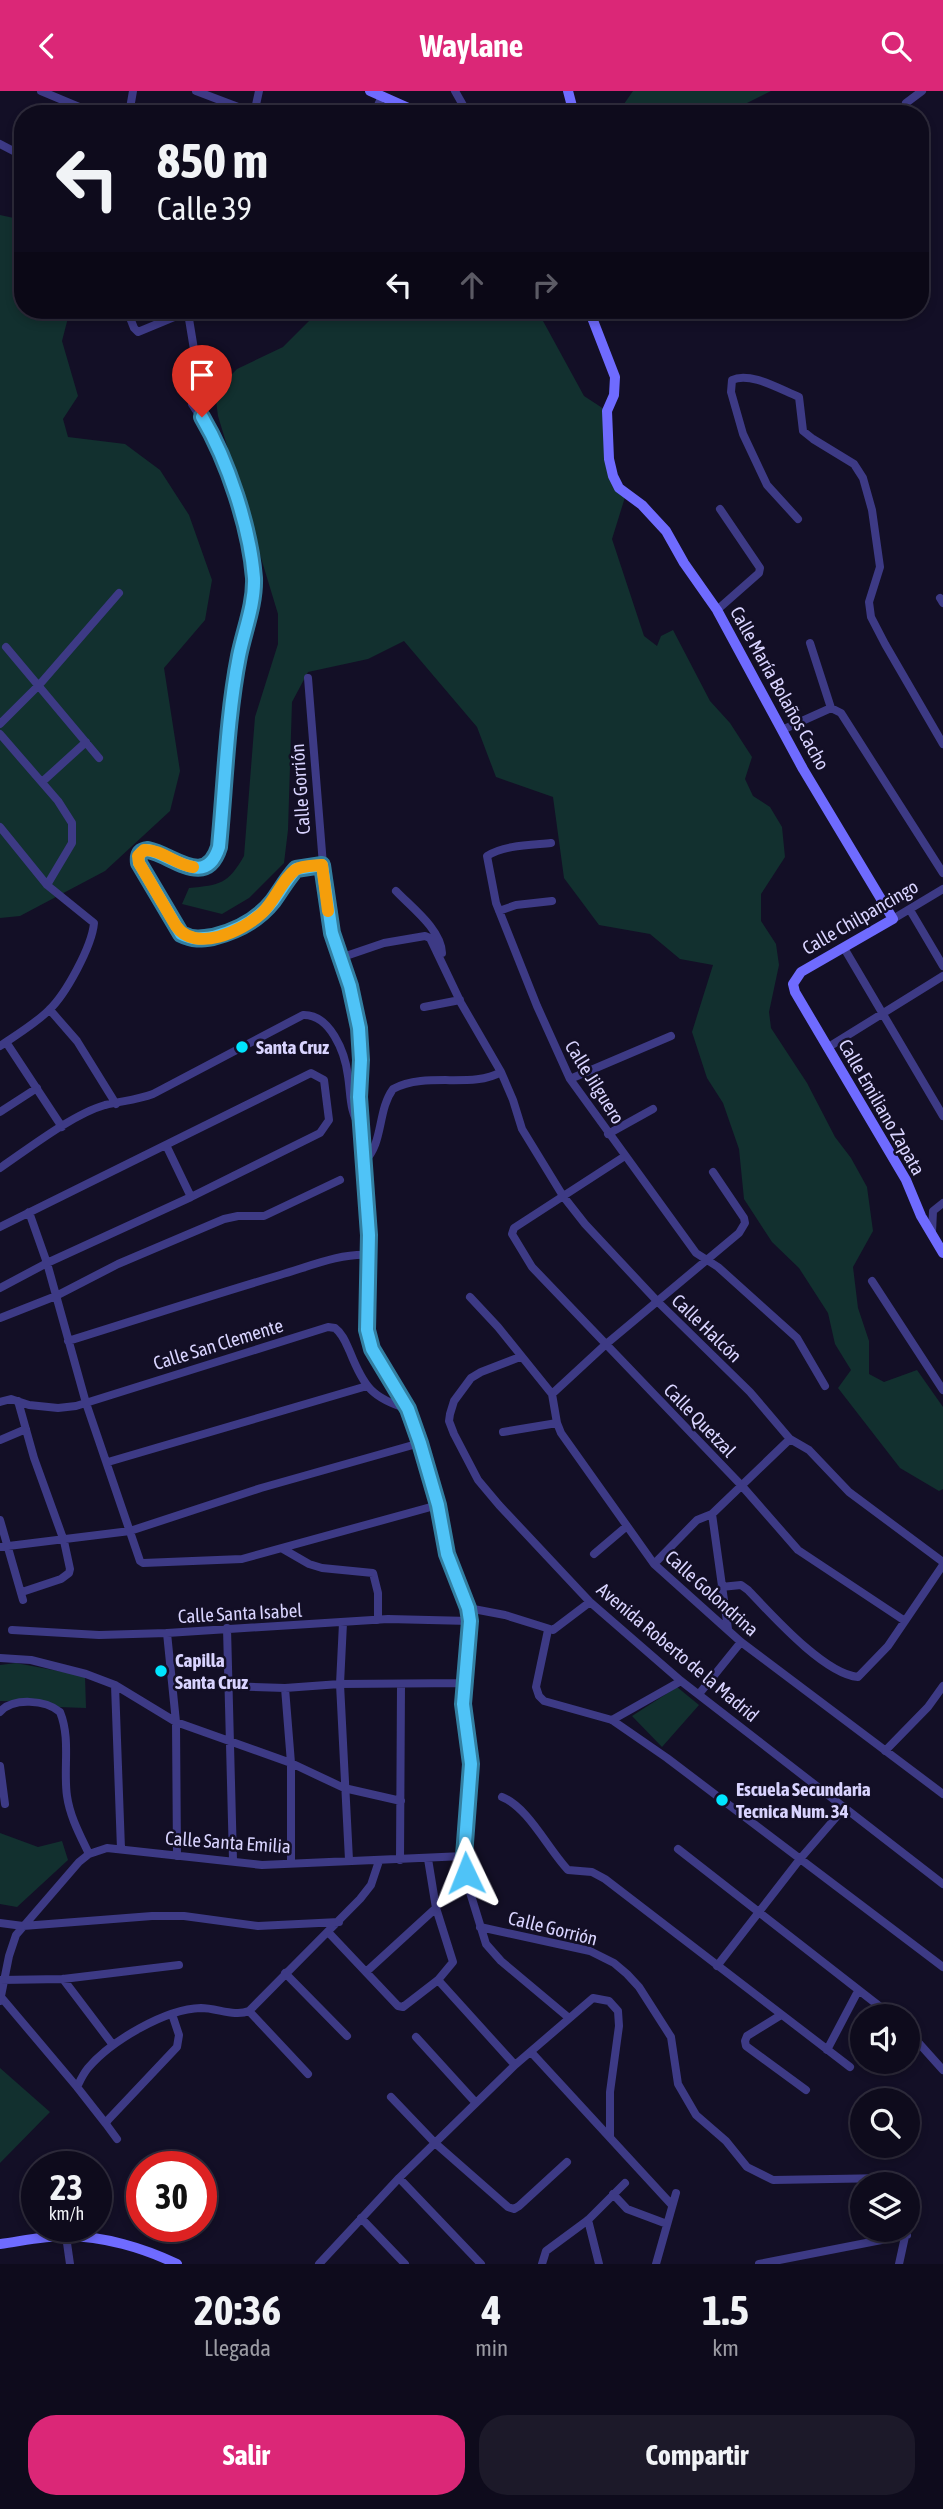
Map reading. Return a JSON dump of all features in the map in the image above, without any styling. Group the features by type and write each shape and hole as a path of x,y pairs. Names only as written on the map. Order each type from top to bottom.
{"street":[{"path":"41,91 74,105"},
{"path":"196,91 233,105"},
{"path":"906,103 922,91"},
{"path":"374,93 400,105"},
{"path":"130,319 138,332 170,319"},
{"path":"190,319 201,392 200,397 192,404 212,436 240,510 247,532 254,581 239,657 219,847 215,859 209,865 197,868 148,850 138,856 139,863 181,934 200,940 227,934 245,926 274,900 296,869 322,865"},
{"name":"Calle María Bolaños Cacho","path":"592,319 615,377 614,395 607,411 609,459 619,488 656,518 716,610 782,730 893,919"},
{"path":"798,519 767,485 743,434 731,392 732,380 739,377 751,379 799,397 803,431 854,464 863,478 872,510 880,567 869,602 872,617 943,744"},
{"path":"716,610 759,573 760,568 720,509"},
{"path":"0,724 40,684 119,593"},
{"path":"810,643 831,708 841,713 943,873"},
{"path":"6,647 40,684 99,758"},
{"name":"Calle Gorrión","path":"308,678 322,865 332,933 353,997 359,1028 361,1128 369,1255 367,1330 372,1349 408,1409 438,1505 447,1554 468,1608 470,1621 464,1683 464,1720 471,1764 464,1856 469,1889 480,1927 590,1951 614,1963 639,1987 671,2037 678,2084 696,2115 726,2141 747,2167 773,2180 850,2181"},
{"path":"782,730 831,708"},
{"path":"0,734 58,801 72,823 72,843 47,885"},
{"path":"42,782 86,742"},
{"path":"0,827 47,885 94,923 93,938 59,999 50,1010 3,1044 37,1088 62,1127"},
{"name":"Calle Jilguero","path":"551,843 509,848 487,856 499,911 541,1017 570,1079 696,1253 718,1267 797,1338 825,1386"},
{"name":"Calle Chilpancingo","path":"796,978 801,972 943,889"},
{"path":"396,891 435,933 442,948 442,959"},
{"path":"499,911 516,905 552,901"},
{"path":"910,910 943,966"},
{"name":"Calle Halcón","path":"340,958 384,943 425,936 430,938 460,1000 501,1072 522,1129 563,1196 608,1249 750,1392 790,1439 816,1457 849,1492 943,1564"},
{"path":"844,948 943,1116"},
{"path":"827,1048 943,976"},
{"name":"Calle Emiliano Zapata","path":"796,978 793,984 795,992 906,1181 921,1216 943,1253"},
{"path":"424,1007 460,1000"},
{"path":"50,1010 77,1041 116,1104"},
{"path":"0,1168 62,1127 104,1105 153,1094 303,1015 313,1015 328,1027 345,1058 352,1111 361,1128"},
{"path":"570,1079 671,1036"},
{"path":"364,1161 377,1140 383,1107 393,1089 416,1081 485,1078 501,1072"},
{"path":"0,1227 311,1073 324,1080 329,1120 320,1133 0,1288"},
{"path":"0,1112 37,1088"},
{"path":"608,1134 653,1109"},
{"path":"166,1145 191,1197"},
{"path":"563,1196 625,1156"},
{"path":"470,1297 499,1327 520,1357 552,1394 605,1345 739,1233 745,1223 713,1172"},
{"path":"0,1318 56,1296 118,1263 224,1219 264,1216 340,1180"},
{"name":"Calle Quetzal","path":"563,1196 512,1230 531,1267 742,1486 798,1550 905,1621"},
{"path":"932,1235 933,1212 943,1203"},
{"path":"29,1212 47,1263 86,1403 140,1561 147,1564 242,1559 438,1505"},
{"path":"68,1341 302,1269 356,1254 369,1255"},
{"path":"872,1281 943,1390"},
{"name":"Calle San Clemente","path":"0,1402 11,1399 29,1405 58,1408 86,1403 328,1327 335,1328 343,1336 367,1385 386,1402 408,1409"},
{"name":"Avenida Roberto de la Madrid","path":"520,1357 471,1378 454,1401 449,1421 478,1480 590,1602 681,1681 943,1884"},
{"path":"108,1462 367,1385"},
{"name":"Calle Golondrina","path":"552,1394 561,1433 654,1564 741,1641 943,1794"},
{"path":"0,1520 5,1547 22,1596 69,1573 64,1541 18,1401"},
{"path":"503,1432 557,1423"},
{"path":"0,1440 26,1429"},
{"path":"654,1564 697,1520 712,1514 790,1439"},
{"path":"5,1547 130,1531 261,1488 420,1443"},
{"path":"712,1514 728,1630"},
{"path":"594,1554 627,1526"},
{"path":"283,1549 322,1568 373,1573 378,1593 378,1620"},
{"path":"722,1587 741,1585 797,1639 845,1675 858,1677 888,1646 943,1564"},
{"path":"468,1608 505,1615 548,1630 558,1628 590,1602"},
{"name":"Calle Santa Isabel","path":"12,1630 99,1635 378,1620 470,1621"},
{"path":"343,1623 341,1684 349,1860"},
{"path":"227,1628 233,1860"},
{"path":"548,1630 536,1687 539,1696 585,1714 612,1720 667,1758 943,1967"},
{"path":"167,1633 176,1721 177,1856"},
{"path":"699,1694 741,1641"},
{"path":"0,1657 31,1660 86,1674 115,1685 176,1721 291,1763 344,1788 401,1801"},
{"path":"612,1720 681,1681"},
{"path":"227,1686 285,1688 341,1684 464,1683"},
{"path":"115,1685 121,1849"},
{"path":"400,1860 401,1685"},
{"path":"885,1751 928,1707 943,1686"},
{"path":"285,1688 291,1763 291,1863"},
{"path":"0,1712 8,1705 19,1703 46,1704 60,1712 66,1736 66,1793 70,1816 89,1854 69,1872 16,1935 2,1980 0,1999 117,2139"},
{"path":"0,1766 5,1804"},
{"path":"502,1797 518,1807 568,1870 592,1872 605,1879 850,2067"},
{"path":"717,1966 800,1859 845,1807"},
{"name":"Calle Santa Emilia","path":"89,1854 107,1848 262,1865 464,1856"},
{"path":"678,1849 876,2004"},
{"path":"328,1933 401,2007 438,1980 453,1962 453,1958 436,1908 428,1859"},
{"path":"76,2087 88,2069 113,2045 172,2014 199,2008 242,2014 249,2011 339,1922 371,1885 379,1861"},
{"path":"366,1972 436,1908"},
{"path":"0,1923 23,1926 152,1916 184,1916 258,1926 339,1922"},
{"path":"480,1927 486,1944 492,1951 569,2018"},
{"path":"2,1980 63,1979 179,1965"},
{"path":"285,1973 347,2036"},
{"path":"63,1979 113,2045"},
{"path":"438,1980 515,2065"},
{"path":"827,2050 858,1991"},
{"path":"319,2264 399,2178 515,2065 593,1998 609,2001 618,2011 619,2026 610,2092 610,2136"},
{"path":"249,2011 308,2074"},
{"path":"106,2124 114,2112 177,2047 179,2035 172,2014"},
{"path":"781,2015 747,2036 746,2046 806,2090"},
{"path":"416,2037 476,2103"},
{"path":"920,2044 943,2070"},
{"path":"531,2052 671,2204"},
{"path":"391,2097 435,2143 513,2209 567,2162"},
{"path":"399,2178 481,2264"},
{"path":"542,2264 546,2251 588,2220 625,2183"},
{"path":"656,2264 676,2193"},
{"path":"612,2194 627,2209 667,2224"},
{"path":"360,2218 405,2264"},
{"path":"588,2220 599,2264"},
{"path":"0,2244 21,2240"},
{"path":"67,2242 70,2264"},
{"path":"111,2242 177,2264"},
{"path":"759,2264 783,2262 865,2242"},
{"path":"900,2264 904,2242"}],"green space":[{"path":"633,91 771,91 743,105 623,105"},
{"path":"0,215 14,218 14,319 68,319 62,341 78,396 63,419 68,437 125,444 160,470 189,515 212,580 205,620 164,668 180,771 170,811 105,871 20,916 0,918"},
{"path":"311,319 542,319 584,396 607,411 609,459 626,494 612,539 644,636 657,646 661,636 673,630 710,701 730,723 752,757 745,779 753,796 770,807 782,827 785,857 761,894 761,921 776,944 779,965 769,1012 771,1028 807,1083 835,1137 851,1158 867,1187 873,1231 853,1267 858,1308 869,1341 869,1374 884,1382 917,1370 943,1407 943,1489 939,1491 900,1468 838,1388 851,1370 835,1344 828,1313 799,1268 772,1242 744,1199 739,1149 723,1103 707,1078 692,1032 713,965 680,959 650,934 599,925 564,878 553,797 496,777 477,727 404,641 368,659 308,672 292,702 288,830 284,863 249,898 222,914 182,904 189,888 216,884 228,878 244,856 255,717 278,644 278,614 218,416 215,392 237,369 283,347"},
{"path":"16,1663 85,1676 86,1708 58,1707 48,1702 0,1701 0,1665"},
{"path":"677,1687 699,1705 662,1747 632,1716"},
{"path":"0,1833 38,1847 62,1841 68,1860 17,1907 0,1904"},
{"path":"0,2068 50,2112 0,2163"}],"slow traffic":[{"path":"193,867 148,850 138,856 139,863 176,926 181,934 189,938 200,940 227,934 245,926 274,900 296,869 304,866 322,865 328,911"}],"place":[{"name":"Santa Cruz","path":"242,1047"},
{"name":"Capilla Santa Cruz","path":"161,1671"},
{"name":"Escuela Secundaria Tecnica Num. 34","path":"722,1800"}],"route":[{"path":"202,417 220,455 247,532 254,581 239,657 219,847 215,859 203,867 186,866 148,850 138,856 139,863 181,934 200,940 227,934 245,926 274,900 296,869 322,865 332,933 350,986 359,1028 359,1097 369,1235 367,1330 372,1349 408,1409 438,1505 447,1554 468,1608 470,1621 463,1704 471,1764 464,1856 466,1873"}]}
